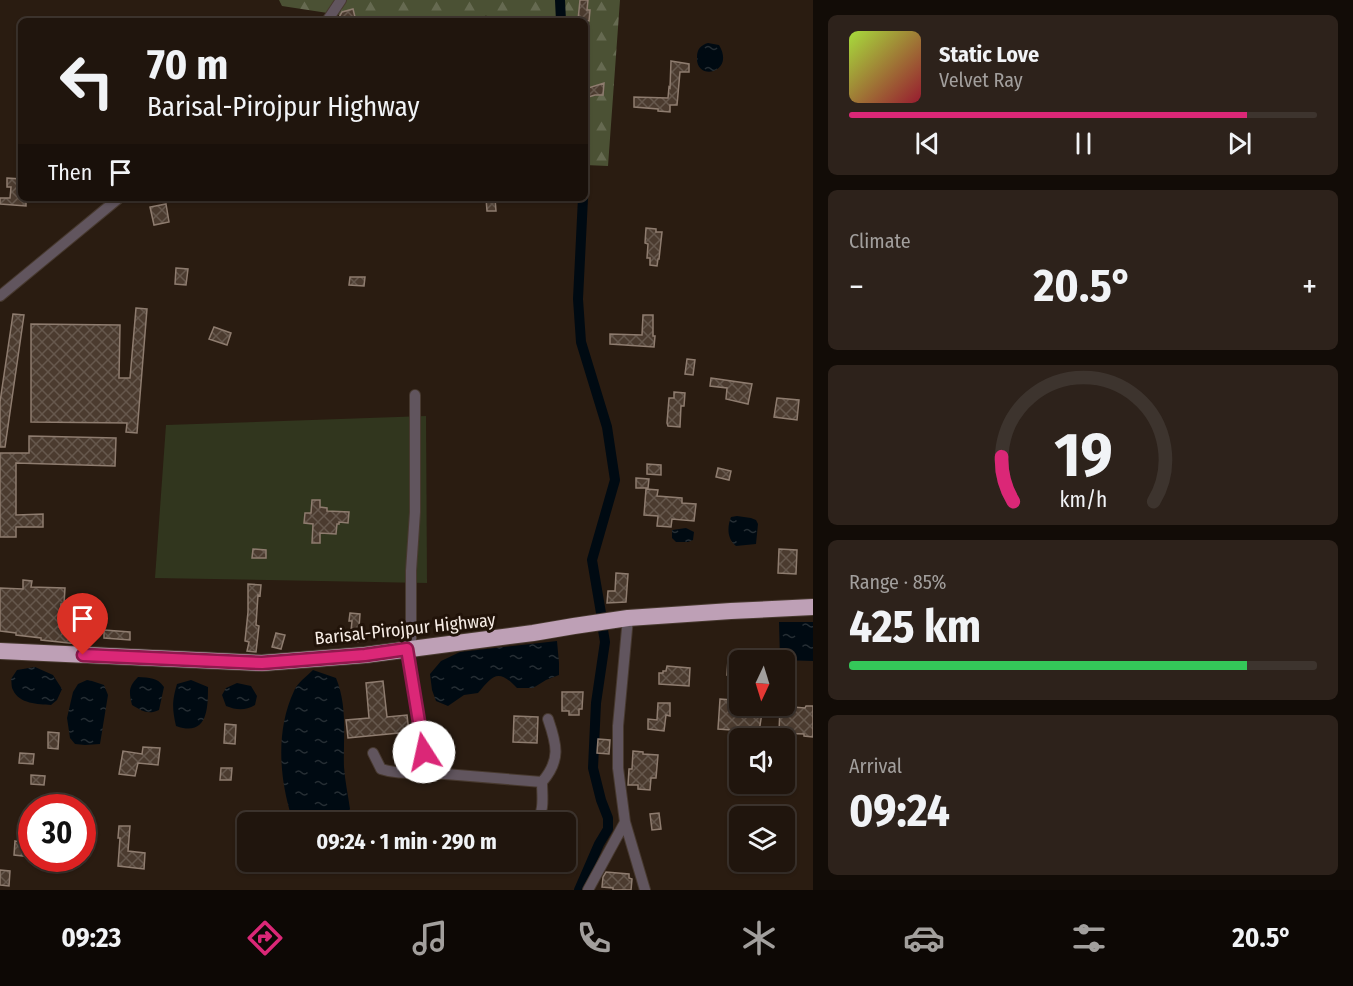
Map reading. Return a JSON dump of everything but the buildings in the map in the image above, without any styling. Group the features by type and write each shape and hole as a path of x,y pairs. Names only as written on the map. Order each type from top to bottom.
{"highway":[{"name":"Barisal-Pirojpur Highway","path":"0,651 262,663 365,655 628,618 813,607"}],"street":[{"path":"329,18 341,0"},
{"path":"0,296 115,201"},
{"path":"415,394 415,512 409,649 428,773"},
{"path":"628,618 618,726 618,768 625,822 645,890"},
{"path":"541,812 543,805 542,782 549,774 557,754 555,737 548,719"},
{"path":"373,753 381,769 392,773 428,773 542,782"},
{"path":"588,890 625,822"}],"green space":[{"path":"279,0 620,0 608,166 588,165 588,18 487,18 486,15 484,18 360,18 282,6"},
{"path":"426,416 427,583 155,578 166,425"}],"water":[{"path":"708,43 719,45 723,55 719,68 708,72 702,70 698,65 697,57 700,48"},
{"path":"731,517 756,520 758,524 756,544 736,546 733,543 729,536 729,525"},
{"path":"686,528 694,532 693,540 676,542 672,538 672,530"},
{"path":"779,622 813,622 813,661 795,660 795,650 780,650"},
{"path":"557,641 559,675 533,688 517,688 505,678 496,676 478,693 464,695 448,706 436,701 430,674 441,661 460,652"},
{"path":"35,667 53,675 62,689 57,700 51,705 24,701 12,689 11,679 17,670"},
{"path":"313,670 336,678 342,700 344,722 344,767 350,809 348,812 290,812 282,769 282,737 288,706 300,682"},
{"path":"138,677 156,680 164,687 159,710 145,712 132,705 130,690"},
{"path":"87,680 104,685 108,695 100,744 75,744 70,738 67,718 73,692 78,684"},
{"path":"191,680 208,687 204,719 194,728 176,726 173,700 177,684"},
{"path":"237,683 251,686 257,696 255,705 240,709 226,706 222,695 226,688"}],"waterway":[{"path":"560,0 561,18"},
{"path":"583,201 578,299 581,342 607,427 615,480 592,560 601,613"},
{"path":"579,890 608,829 608,818 593,768 596,703 605,642 603,630"}],"route":[{"path":"83,655 262,663 365,655 407,649 424,752"}]}
